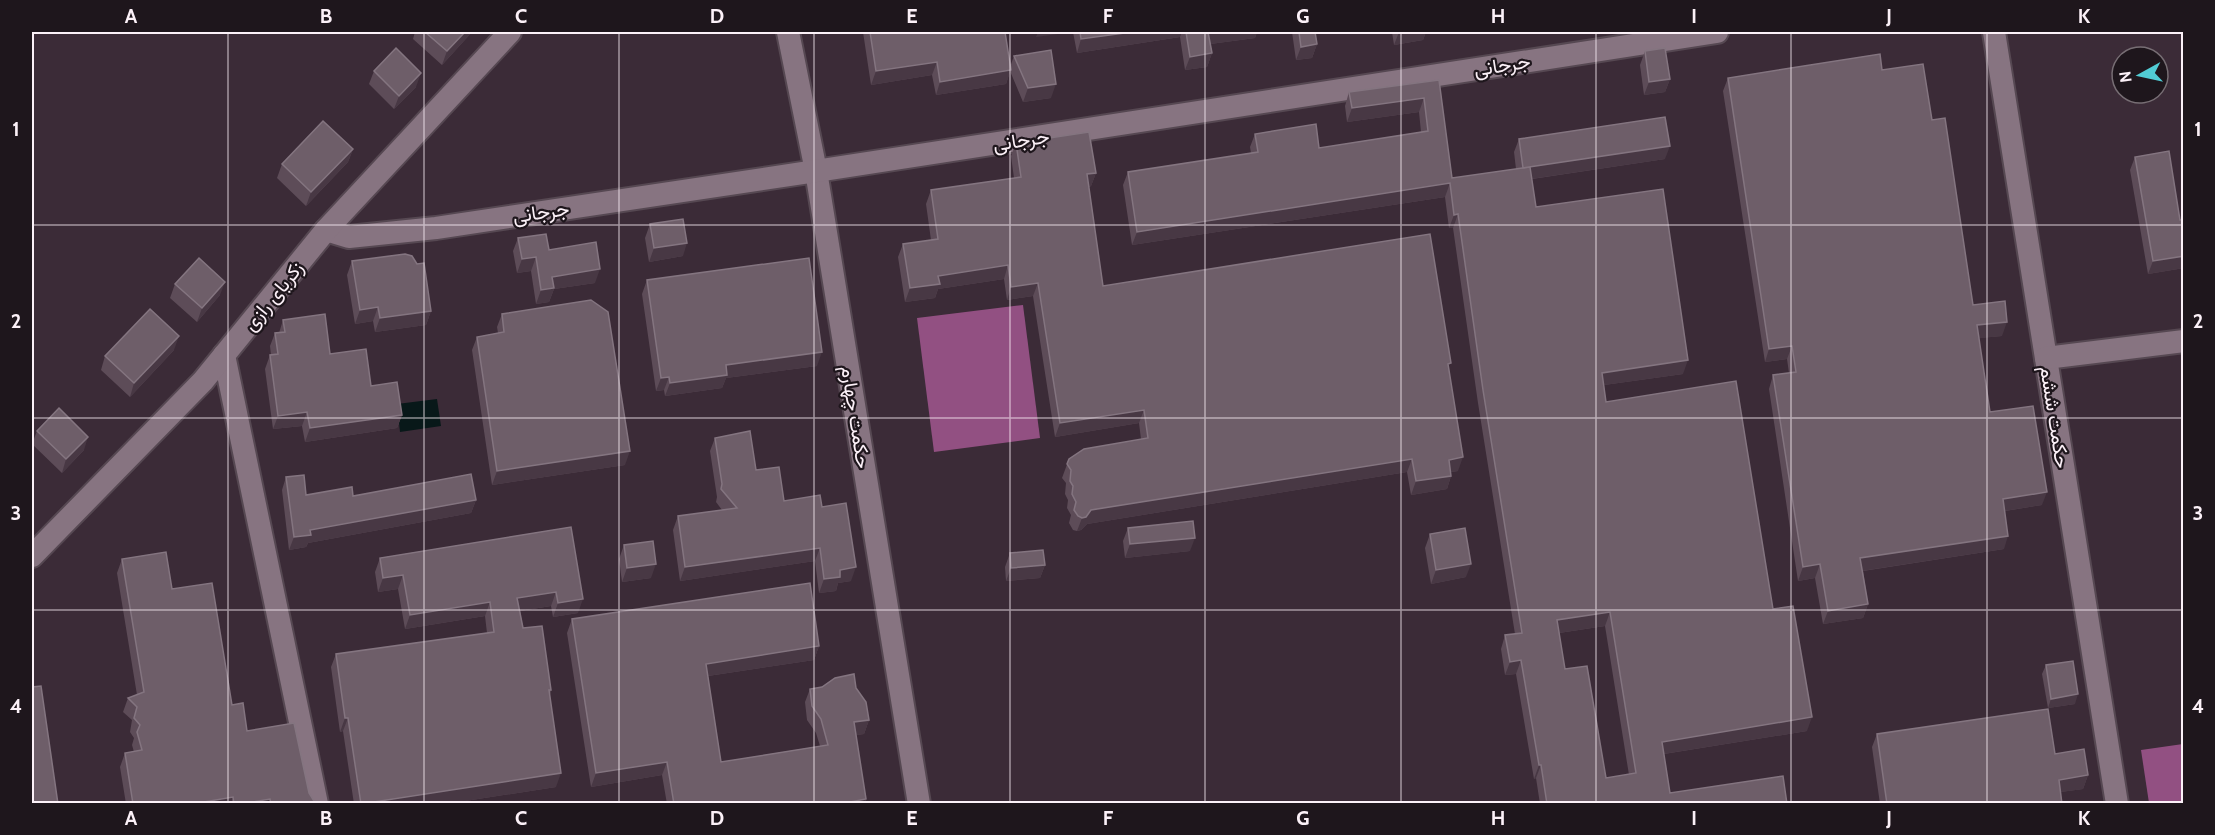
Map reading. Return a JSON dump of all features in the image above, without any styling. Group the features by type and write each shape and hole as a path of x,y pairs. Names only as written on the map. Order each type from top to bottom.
{"street":[{"name":"زکریای رازی","path":"32,556 203,381 326,230 510,32"},
{"name":"حکمت چهارم","path":"788,32 816,171 919,804"},
{"name":"جرجانی","path":"326,230 349,237 436,228 1717,32"},
{"name":"حکمت ششم","path":"1994,32 2117,804"},
{"path":"2046,358 2184,340"},
{"path":"224,355 317,804"}],"shaded area":[{"path":"1023,305 1040,438 934,452 917,318"},
{"path":"437,399 441,426 400,432 397,404"},
{"path":"2183,744 2183,802 2149,803 2141,750"}],"building":[{"path":"425,32 465,32 447,51"},
{"path":"870,32 1005,32 1011,70 940,82 937,62 876,71"},
{"path":"1080,32 1132,32 1081,39"},
{"path":"1186,32 1208,32 1212,53 1190,57"},
{"path":"1299,32 1315,32 1317,44 1301,47"},
{"path":"396,48 421,73 399,96 374,71"},
{"path":"1665,48 1670,79 1649,82 1645,51"},
{"path":"1051,50 1056,84 1028,88 1014,56"},
{"path":"1880,54 1882,70 1923,64 1932,120 1945,118 1973,305 2005,301 2007,322 1977,325 1990,412 2033,406 2047,492 2003,499 2008,536 1860,558 1868,604 1828,611 1820,564 1803,567 1773,375 1796,372 1792,346 1769,349 1728,78"},
{"path":"1439,80 1452,178 1530,167 1536,207 1663,189 1688,360 1602,373 1606,402 1736,381 1773,609 1793,606 1812,717 1662,742 1670,793 1783,776 1787,804 1547,804 1521,660 1510,662 1505,635 1522,633 1483,390 1458,214 1454,215 1450,183 1137,232 1128,172 1258,152 1255,134 1316,124 1319,148 1428,131 1424,98 1352,108 1349,92","holes":["1610,612 1636,773 1606,778 1587,666 1565,669 1557,620"]},
{"path":"1665,117 1670,146 1523,168 1519,139"},
{"path":"323,121 353,149 311,192 282,164"},
{"path":"1089,132 1096,173 1087,174 1103,286 1430,234 1451,363 1448,364 1463,457 1449,460 1451,476 1416,481 1412,459 1091,510 1086,517 1078,516 1074,510 1076,502 1072,494 1071,470 1067,464 1069,459 1084,449 1148,438 1144,410 1060,423 1038,283 1011,287 1008,265 938,276 940,284 910,288 903,244 938,239 931,190 1021,177 1016,143"},
{"path":"2169,151 2180,220 2184,220 2184,256 2153,261 2135,157"},
{"path":"683,219 687,243 654,248 650,224"},
{"path":"546,234 549,250 596,242 600,269 552,277 554,288 541,290 536,257 522,259 518,238"},
{"path":"405,254 412,256 417,264 424,263 431,311 380,318 378,307 360,310 352,261"},
{"path":"199,258 225,282 202,308 175,284"},
{"path":"809,258 822,352 726,365 727,375 670,383 669,377 661,378 647,280"},
{"path":"591,300 608,312 630,451 497,471 477,337 504,332 502,314"},
{"path":"150,309 179,336 134,383 105,356"},
{"path":"325,314 330,354 366,349 371,386 397,382 402,415 310,428 307,412 278,416 270,355 278,354 275,333 285,332 283,320"},
{"path":"59,408 88,437 66,459 37,431"},
{"path":"750,431 756,470 779,467 784,501 820,495 822,507 846,503 856,567 840,570 840,577 824,579 820,548 685,567 678,516 737,508 721,489 715,438"},
{"path":"471,474 476,500 310,530 311,535 294,537 286,477 304,475 306,495 352,487 353,496"},
{"path":"1193,521 1195,538 1130,544 1128,528"},
{"path":"571,527 583,599 558,603 556,592 517,598 523,628 542,626 561,773 361,804 336,654 494,632 490,602 410,615 403,575 383,578 380,558"},
{"path":"1465,528 1471,564 1436,570 1430,534"},
{"path":"653,541 656,564 627,568 624,545"},
{"path":"1043,550 1045,565 1011,568 1010,553"},
{"path":"166,552 172,589 212,583 232,705 243,703 247,731 294,723 309,793 315,804 271,804 270,799 234,804 233,797 192,804 133,804 125,753 142,750 137,732 140,725 134,718 137,707 128,698 144,692 122,559"},
{"path":"810,583 819,646 706,664 721,762 828,745 821,719 812,706 810,689 822,687 835,678 854,674 856,688 866,702 869,720 854,722 866,799 840,804 674,804 667,762 596,773 572,619"},
{"path":"2073,661 2078,694 2051,699 2046,665"},
{"path":"41,686 58,804 32,804 32,687"},
{"path":"2048,709 2055,754 2084,749 2088,775 2059,780 2062,804 1887,804 1877,734"}]}
